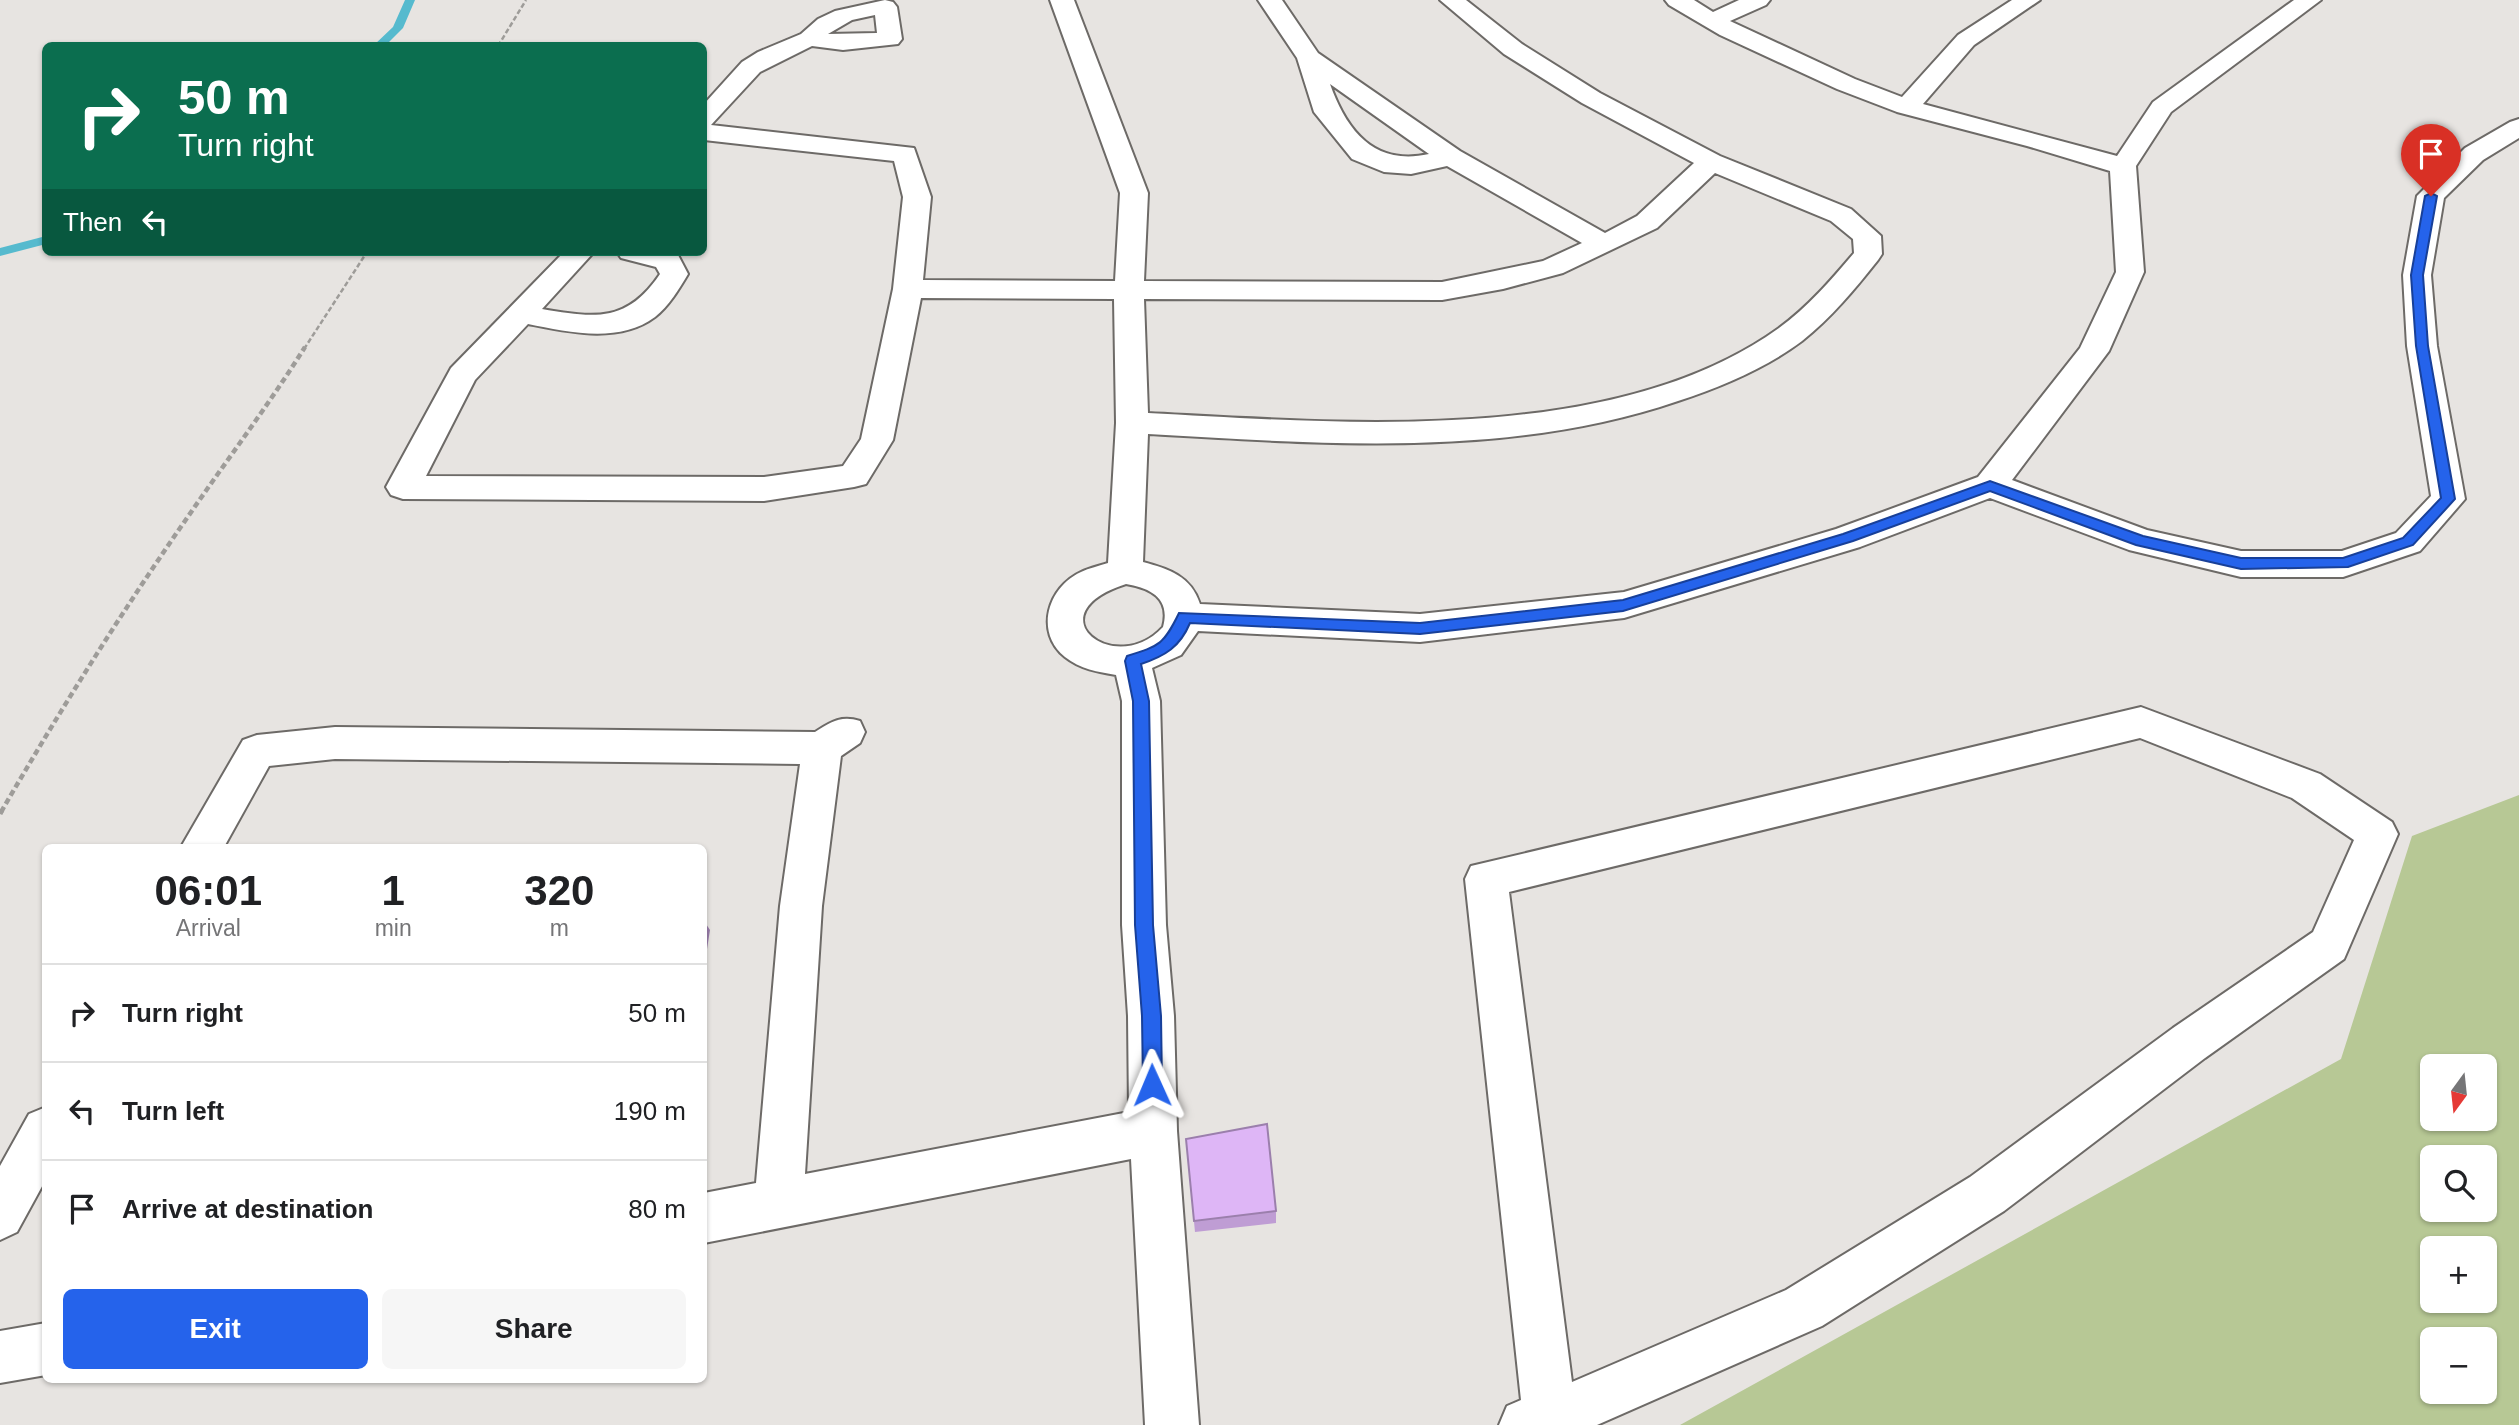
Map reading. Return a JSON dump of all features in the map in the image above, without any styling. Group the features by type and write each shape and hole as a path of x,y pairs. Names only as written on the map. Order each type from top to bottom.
{"street":[{"path":"1062,0 1135,193 1129,288 1132,424 1125,571"},
{"path":"1270,0 1309,58 1327,112 1361,153 1384,164 1411,166 1451,157"},
{"path":"1132,424 1298,432 1426,432 1505,428 1568,420 1659,397 1728,373 1780,342 1824,308 1868,254 1867,236 1842,215 1711,162 1591,98 1513,49 1452,0"},
{"path":"1677,0 1712,22 1846,84 1906,107 2036,140 2123,166"},
{"path":"1712,22 1758,0"},
{"path":"1906,107 1966,40 2028,0"},
{"path":"1185,617 1420,628 1623,605 1848,538 1990,485 2094,351 2130,272 2123,166 2162,107 2309,0"},
{"path":"707,116 751,67 766,57 809,39"},
{"path":"1309,58 1451,157 1604,244"},
{"path":"1990,485 2141,541 2241,564 2343,564 2408,542 2448,499 2422,346 2417,275 2431,196 2474,154 2519,127"},
{"path":"576,256 462,375 403,487 764,489 854,476 877,440 908,289 917,197 905,155 707,132"},
{"path":"908,289 1443,291 1553,267 1604,244 1647,222 1711,162"},
{"path":"523,314 591,326 617,323 646,311 662,296 674,274 668,261 647,256"},
{"path":"1125,571 1148,575 1168,584 1181,599 1185,617 1177,637 1158,653 1132,661 1106,660 1083,652 1068,637 1062,618 1068,600 1082,586 1102,575 1125,571"},
{"path":"1132,661 1141,701 1144,925 1151,1016 1153,1131 1172,1425"},
{"path":"2141,722 2306,786 2377,834 2329,945 2189,1043 1987,1194 1804,1308 1538,1421 1486,879 2141,722"},
{"path":"204,844 257,751 335,743 834,740 801,906 779,1203"},
{"path":"707,1217 1153,1131"},
{"path":"0,1215 42,1137"},
{"path":"0,1357 42,1350"}],"path":[{"path":"500,42 526,0"},
{"path":"0,814 59,714 186,519 263,413 364,256"}],"green space":[{"path":"2519,795 2519,1425 1680,1425 2341,1059 2412,836"}],"building":[{"path":"1267,1124 1276,1211 1194,1221 1186,1139"}],"waterway":[{"path":"382,42 398,28 410,0"},
{"path":"0,252 42,241"}],"route":[{"path":"1152,1085 1151,1016 1144,925 1141,701 1132,661 1158,653 1177,637 1185,617 1420,628 1623,605 1848,538 1990,485 2141,541 2241,564 2343,564 2408,542 2448,499 2422,346 2417,275 2431,196"}]}
